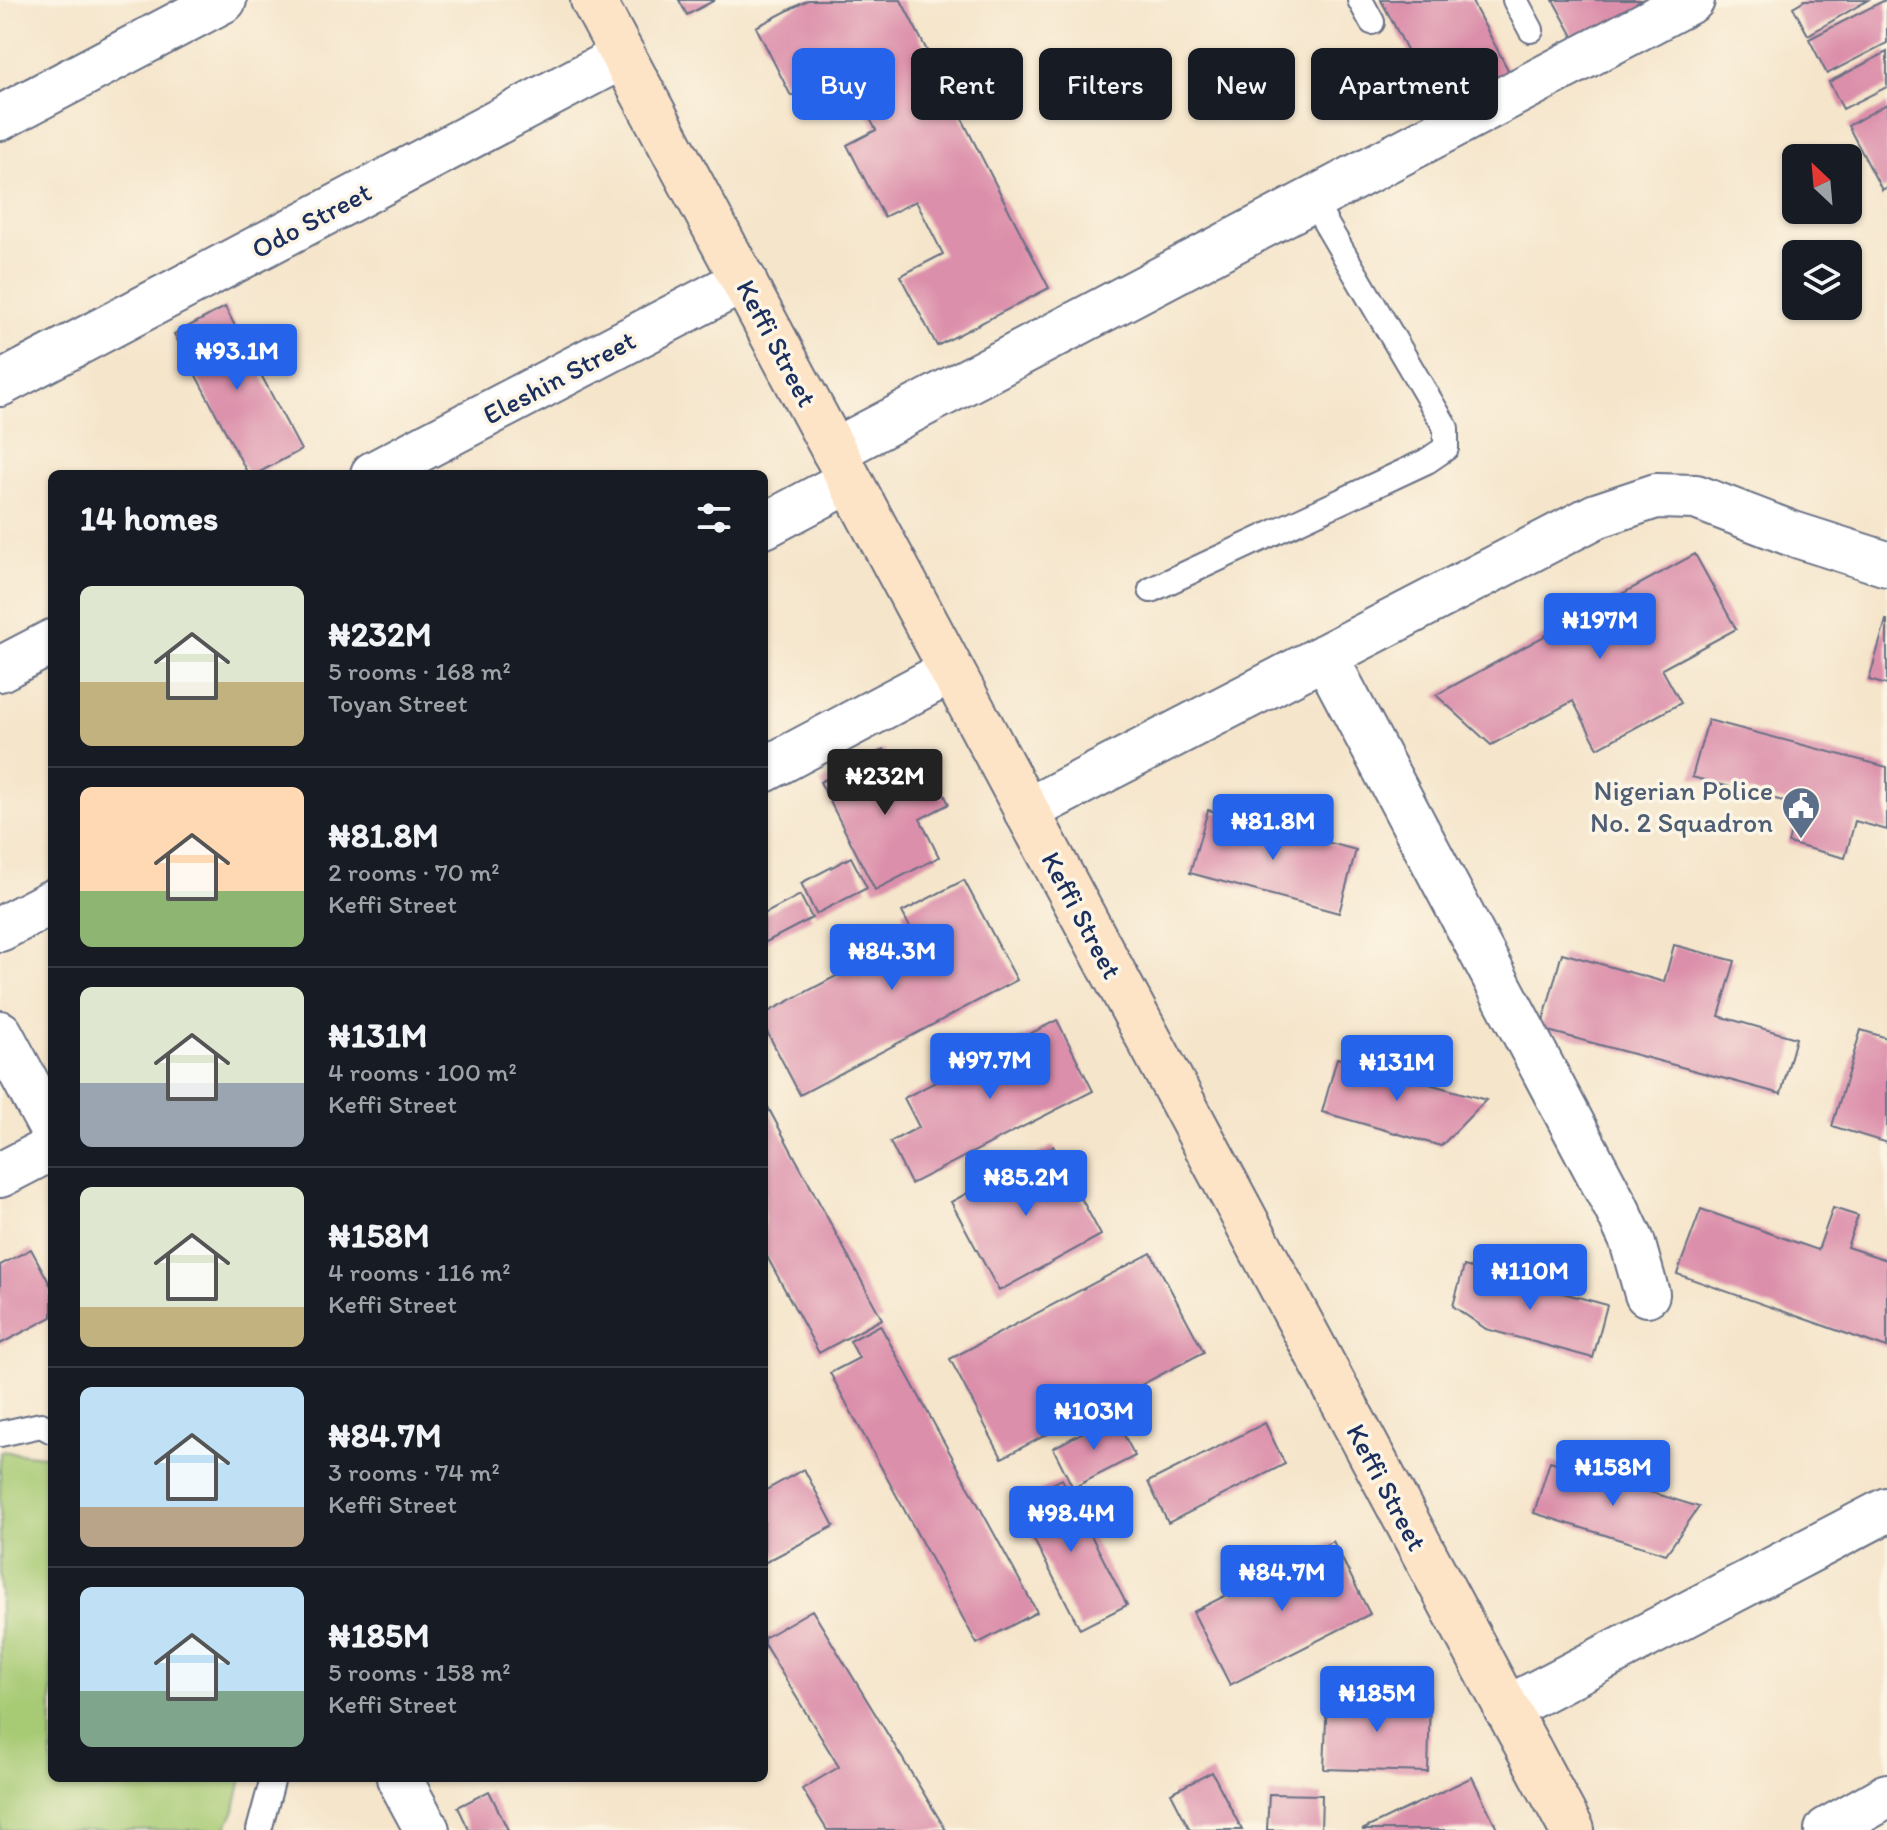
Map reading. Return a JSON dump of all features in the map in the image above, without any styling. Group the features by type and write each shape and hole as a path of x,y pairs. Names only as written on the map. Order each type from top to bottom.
{"main road":[{"name":"Keffi Street","path":"593,0 1572,1830"}],"street":[{"path":"0,118 224,0"},
{"path":"768,523 841,466 1312,200 1692,0"},
{"name":"Odo Street","path":"0,384 623,56"},
{"name":"Eleshin Street","path":"381,470 744,280"},
{"path":"1026,811 1596,516 1656,496 1696,497 1790,533 1887,564"},
{"path":"0,669 48,644"},
{"path":"1325,656 1616,1207 1632,1241 1647,1294"},
{"path":"768,768 951,671"},
{"path":"0,929 48,904"},
{"path":"0,1033 48,1123"},
{"path":"0,1175 48,1150"},
{"path":"1506,1709 1887,1510"},
{"path":"401,1782 427,1830"},
{"path":"1827,1830 1887,1796"}],"lane":[{"path":"1360,0 1372,22"},
{"path":"1515,0 1531,30"},
{"path":"1151,590 1427,461 1446,448 1446,428 1312,200"},
{"path":"0,1434 41,1425 48,1429"},
{"path":"259,1830 272,1782"}],"green space":[{"path":"0,1451 48,1457 48,1782 241,1782 235,1810 225,1830 0,1830"}],"building":[{"path":"679,0 715,0 687,15"},
{"path":"808,0 901,0 926,48 911,48 911,120 963,120 1049,288 937,346 900,276 943,254 916,201 884,217 847,145 876,130 871,120 895,120 895,48 792,48 791,96 756,27"},
{"path":"1381,0 1471,0 1496,48 1406,48"},
{"path":"1553,0 1644,0 1650,10 1580,49"},
{"path":"1805,0 1868,0 1808,35 1793,7"},
{"path":"1885,0 1887,43 1827,74 1809,39"},
{"path":"1498,51 1514,81 1498,92"},
{"path":"1887,52 1887,87 1843,109 1829,82"},
{"path":"1887,104 1887,187 1882,190 1862,152 1862,144 1858,144 1848,126"},
{"path":"225,307 301,450 264,470 246,470 174,334"},
{"path":"1695,554 1736,629 1662,669 1681,703 1598,748 1573,701 1491,745 1436,695"},
{"path":"1887,620 1887,685 1869,680"},
{"path":"1708,720 1887,767 1887,830 1855,821 1845,858 1788,843 1798,805 1692,777"},
{"path":"884,749 903,787 933,772 949,804 920,819 939,857 875,890 820,782"},
{"path":"1208,810 1356,850 1339,913 1190,873"},
{"path":"851,857 867,888 816,914 801,883"},
{"path":"964,880 1017,980 800,1095 768,1034 768,1012 914,935 902,912"},
{"path":"800,895 812,918 768,941 768,912"},
{"path":"1674,945 1735,961 1719,1016 1796,1038 1781,1094 1541,1029 1562,953 1664,982"},
{"path":"1057,1020 1093,1091 911,1184 890,1142 919,1127 904,1098"},
{"path":"1861,1030 1887,1038 1887,1143 1832,1126"},
{"path":"1337,1058 1486,1100 1441,1146 1322,1112"},
{"path":"768,1107 882,1319 819,1353 768,1258"},
{"path":"1053,1146 1101,1235 999,1291 951,1202"},
{"path":"1833,1208 1858,1216 1847,1247 1887,1260 1887,1348 1677,1274 1701,1209 1818,1250"},
{"path":"31,1249 48,1281 48,1319 0,1344 0,1265"},
{"path":"1151,1253 1204,1352 1002,1458 950,1359"},
{"path":"1464,1266 1607,1305 1593,1358 1486,1329 1453,1306"},
{"path":"880,1325 1037,1612 977,1644 830,1373 859,1358 850,1341"},
{"path":"1114,1416 1135,1456 1073,1488 1053,1448"},
{"path":"1265,1423 1285,1464 1168,1523 1148,1482"},
{"path":"1550,1461 1699,1507 1666,1554 1534,1513"},
{"path":"804,1469 834,1526 768,1561 768,1489"},
{"path":"1062,1479 1127,1605 1080,1629 1015,1503"},
{"path":"1333,1541 1370,1614 1230,1685 1193,1612"},
{"path":"812,1610 946,1830 827,1830 802,1789 839,1767 768,1651 768,1636"},
{"path":"1327,1696 1430,1698 1428,1772 1324,1769"},
{"path":"1212,1772 1242,1830 1190,1830 1171,1793"},
{"path":"1472,1777 1498,1830 1362,1830"},
{"path":"489,1791 508,1830 469,1830 458,1807"},
{"path":"1269,1794 1322,1795 1321,1830 1267,1830"}],"place":[{"name":"Nigerian Police No. 2 Squadron","path":"1801,840"}]}
